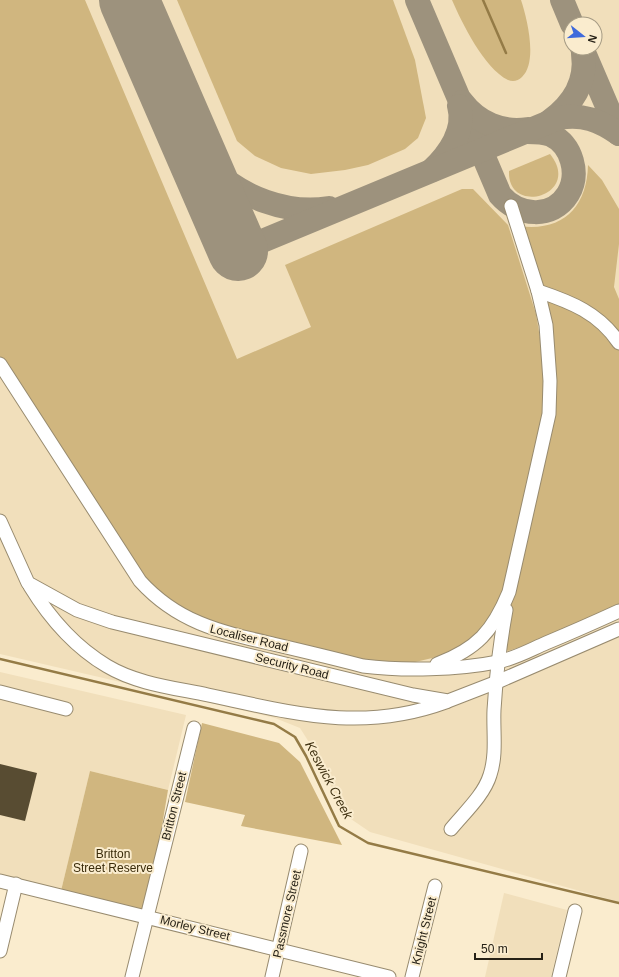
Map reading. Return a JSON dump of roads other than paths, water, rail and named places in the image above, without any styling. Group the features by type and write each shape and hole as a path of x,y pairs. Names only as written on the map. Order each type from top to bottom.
{"street":[{"path":"451,829 477,798 490,774 493,758 498,662 509,592 549,414 549,349 546,324 538,291 511,206"},
{"path":"538,291 570,302 586,310 601,322 619,343"},
{"name":"Localiser Road","path":"0,364 136,576 151,593 164,604 199,624 363,666 387,669 462,666 498,662 524,653 619,612"},
{"path":"0,521 28,583 40,603 74,641 108,666 145,681 300,715 334,718 369,718 403,715 448,701 496,682 619,629"},
{"name":"Security Road","path":"28,583 76,610 112,622 413,695 448,701"},
{"path":"427,667 460,654 485,635 499,615 509,592"},
{"path":"0,692 66,708"},
{"name":"Britton Street","path":"132,977 194,728"},
{"name":"Passmore Street","path":"272,977 301,851"},
{"name":"Morley Street","path":"0,881 279,948 389,977"},
{"path":"0,951 16,884"},
{"name":"Knight Street","path":"412,977 435,886"},
{"path":"559,977 575,911"}],"waterway":[{"path":"483,0 506,53"},
{"name":"Keswick Creek","path":"0,659 274,724 295,737 306,756 339,826 368,843 619,903"}],"park label":[{"name":"Britton Street Reserve","path":"113,861"}]}
